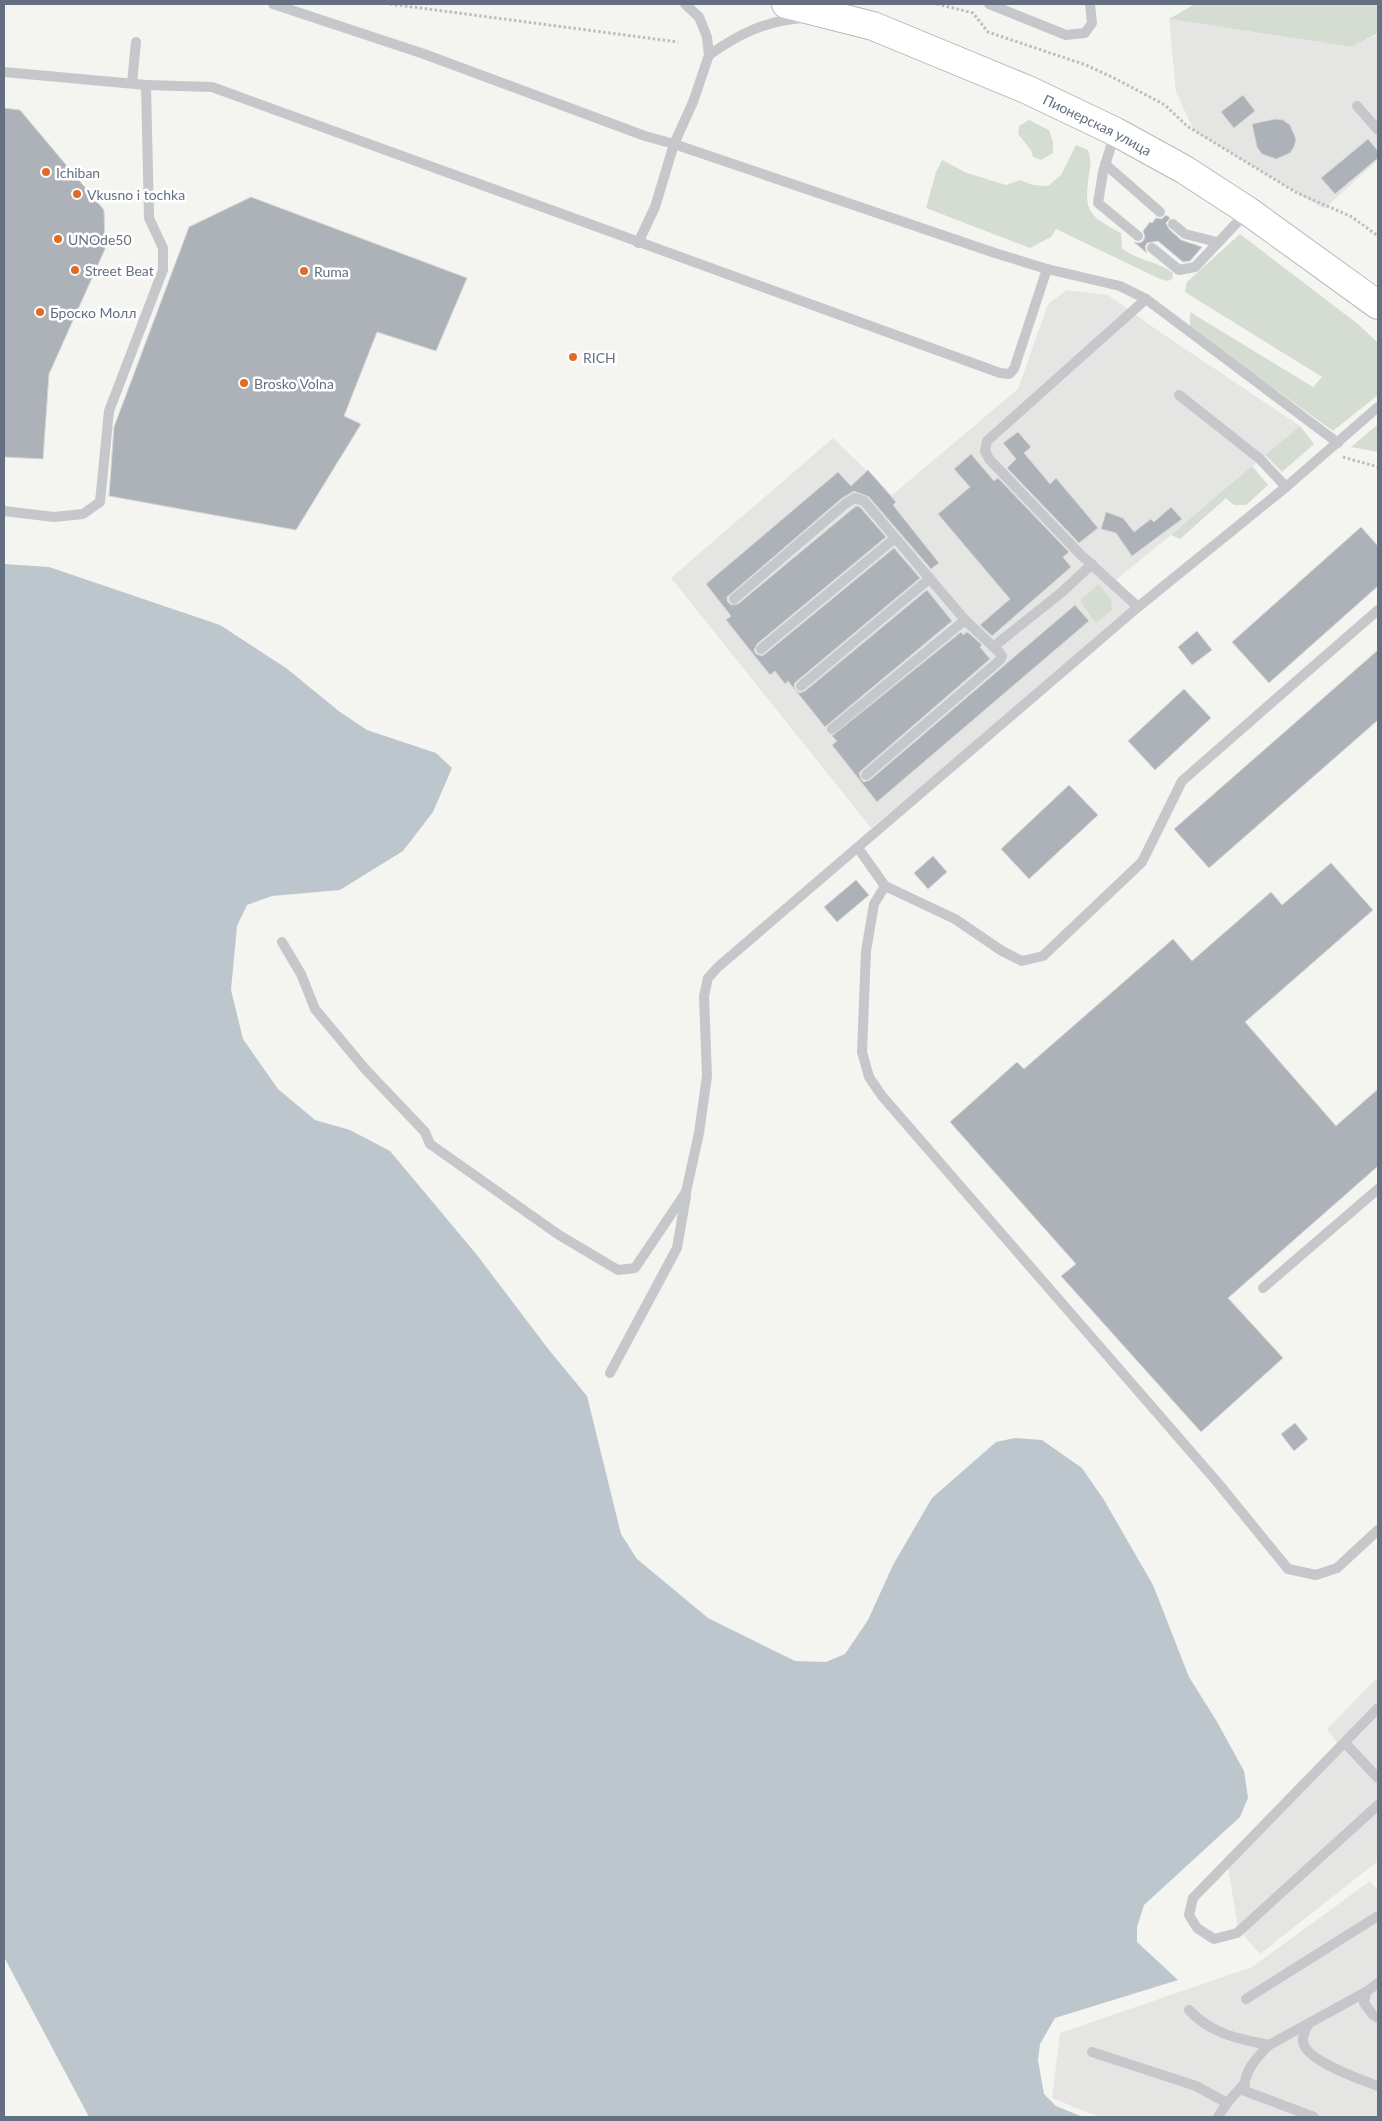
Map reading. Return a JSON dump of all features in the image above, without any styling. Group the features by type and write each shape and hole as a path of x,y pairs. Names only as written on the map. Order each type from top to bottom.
{"main road":[{"name":"Пионерская улица","path":"786,4 873,26 1028,90 1116,132 1185,170 1248,211 1378,306"}],"lane":[{"path":"273,4 424,54 645,136 709,154 876,214 1047,269 1120,286 1146,299 1338,443"},
{"path":"638,243 655,208 674,144 693,102 709,55 707,37 699,17 685,4"},
{"path":"988,4 1066,34 1085,33 1092,23 1090,4"},
{"path":"709,55 734,37 756,28 787,20 838,16"},
{"path":"132,83 136,42"},
{"path":"4,72 146,85 212,87 1000,373 1009,374 1014,369 1047,269"},
{"path":"4,511 54,517 84,514 100,502 109,411 163,270 163,248 149,218 146,85"},
{"path":"1357,106 1378,130"},
{"path":"1116,132 1105,164 1098,203 1138,236"},
{"path":"1105,164 1160,212"},
{"path":"1152,248 1179,270 1195,267 1248,211"},
{"path":"1173,224 1184,234 1217,242"},
{"path":"1138,607 1081,555 989,459 985,451 987,441 1146,299"},
{"path":"1179,396 1260,459 1286,487"},
{"path":"610,1373 677,1248 686,1192 699,1133 707,1076 704,996 708,978 718,967 1138,607 1327,453 1378,407"},
{"path":"734,599 845,504 855,498 864,501 894,539 965,620 1002,656 1000,660 866,775"},
{"path":"761,648 894,539"},
{"path":"994,647 1062,592 1092,564"},
{"path":"800,686 929,579"},
{"path":"858,848 885,886 955,919 1002,951 1022,961 1043,956 1142,862 1182,781 1378,610"},
{"path":"832,729 965,620"},
{"path":"885,886 874,904 866,951 862,1052 869,1077 882,1096 1212,1476 1288,1569 1316,1575 1336,1568 1378,1530"},
{"path":"282,942 301,974 315,1009 360,1063 425,1132 430,1144 558,1235 618,1270 635,1268 686,1192"},
{"path":"1264,1288 1378,1189"},
{"path":"1378,1708 1193,1898 1189,1915 1197,1928 1214,1939 1237,1933 1378,1805"},
{"path":"1345,1743 1378,1778"},
{"path":"1246,1999 1378,1916"},
{"path":"1218,2117 1226,2103 1244,2084 1248,2072 1269,2044 1366,1992 1378,1983"},
{"path":"1366,1992 1364,2003 1373,2015 1378,2018"},
{"path":"1189,2010 1200,2022 1235,2038 1269,2044"},
{"path":"1310,2022 1303,2034 1302,2042 1307,2049 1325,2064 1378,2086"},
{"path":"1092,2052 1196,2086 1226,2103"},
{"path":"1244,2084 1245,2092 1314,2117"}],"path":[{"path":"390,4 678,42"},
{"path":"938,4 973,13 988,32 1086,64 1116,79 1165,105 1187,126 1297,194 1352,217 1378,236"},
{"path":"1327,453 1378,468"}],"shaded area":[{"path":"1195,4 1378,4 1378,33 1352,47 1169,19"},
{"path":"1169,19 1352,47 1378,34 1378,160 1324,209 1194,131 1176,92"},
{"path":"1029,120 1049,130 1053,142 1053,153 1041,160 1033,157 1031,150 1018,134 1019,126"},
{"path":"1076,145 1088,150 1090,156 1087,196 1090,211 1101,221 1121,233 1122,248 1134,256 1167,269 1173,273 1172,279 1168,281 1160,279 1056,229 1051,237 1030,248 926,208 936,172 942,160 967,173 1006,185 1020,180 1033,185 1048,186 1061,175"},
{"path":"1240,234 1358,324 1378,343 1378,395 1333,431 1190,328 1190,312 1313,387 1322,377 1185,292 1187,282"},
{"path":"1067,290 1108,295 1300,426 1112,583 1135,611 871,828 671,578 833,438 892,495 1018,389 1048,304"},
{"path":"1378,424 1378,452 1351,447"},
{"path":"1300,426 1314,444 1282,472 1265,455"},
{"path":"1252,466 1268,485 1246,505 1234,505 1226,498 1180,539 1171,535"},
{"path":"4,564 49,567 220,625 286,668 340,712 367,730 436,753 452,768 433,812 403,851 340,890 272,896 247,905 237,926 231,990 243,1039 278,1089 315,1120 350,1130 390,1151 477,1255 549,1350 587,1396 621,1534 637,1559 708,1618 795,1661 826,1662 845,1654 868,1620 893,1565 932,1498 996,1442 1015,1438 1042,1440 1082,1468 1104,1500 1153,1585 1189,1677 1216,1720 1244,1771 1248,1798 1240,1817 1144,1905 1137,1927 1137,1942 1178,1980 1055,2018 1040,2044 1038,2060 1044,2094 1056,2106 1083,2117 89,2117 4,1957"},
{"path":"1099,584 1111,600 1112,610 1096,623 1081,603 1081,599"},
{"path":"1378,1677 1378,1861 1260,1954 1238,1929 1227,1860 1340,1747 1327,1729"},
{"path":"1370,1881 1378,1890 1378,2117 1099,2117 1052,2098 1060,2033 1252,1967"}],"building":[{"path":"1243,95 1255,111 1234,128 1221,112"},
{"name":"Броско Молл","path":"4,108 20,110 104,210 105,249 49,374 43,459 4,457"},
{"path":"1275,119 1283,120 1290,125 1296,139 1290,153 1276,159 1262,154 1257,147 1252,124"},
{"path":"1368,139 1378,151 1378,158 1335,194 1321,178"},
{"name":"Brosko Volna","path":"251,197 467,278 436,351 377,332 344,416 361,424 296,530 109,496 114,427 189,227"},
{"path":"1166,215 1170,218 1166,223 1169,229 1181,240 1202,247 1190,261 1183,262 1158,241 1147,243 1145,247 1147,253 1134,242 1140,243 1143,241 1145,237 1143,231 1150,222 1152,223 1156,218 1162,219"},
{"path":"1018,432 1031,447 1024,453 1050,484 1056,478 1098,528 1079,543 1007,468 1016,459 1003,443"},
{"path":"971,454 994,481 998,478 1069,552 1063,557 1071,567 992,636 980,625 1010,599 938,514 970,487 954,469"},
{"path":"868,470 896,502 893,505 939,563 931,569 869,497 854,491 841,499 727,597 727,601 731,605 738,604 856,506 860,507 886,537 757,644 754,650 756,654 762,656 765,654 894,548 920,578 797,681 794,684 795,690 788,681 785,684 775,671 770,675 726,620 731,616 706,584 838,472 851,486"},
{"path":"1171,507 1182,519 1132,556 1116,533 1101,529 1106,512 1123,518 1134,532 1151,519 1154,522"},
{"path":"1361,527 1378,546 1378,586 1269,683 1232,642"},
{"path":"927,590 952,621 825,727 796,690 799,693 805,691"},
{"path":"1075,605 1089,621 877,802 832,745 837,741 832,736 961,632 963,635 967,632 982,645 980,647 990,659 859,773 864,782 870,780"},
{"path":"1197,631 1212,650 1192,665 1178,647"},
{"path":"1378,650 1378,720 1209,868 1174,829"},
{"path":"1184,689 1211,718 1155,770 1128,741"},
{"path":"1069,785 1098,815 1029,879 1001,849"},
{"path":"933,856 947,872 928,889 914,873"},
{"path":"1331,863 1373,910 1245,1022 1336,1126 1378,1089 1378,1166 1228,1298 1283,1358 1201,1432 1061,1276 1076,1264 950,1122 1017,1062 1024,1069 1173,939 1192,961 1271,892 1282,905"},
{"path":"856,880 869,895 837,922 824,907"},
{"path":"1295,1423 1308,1439 1294,1451 1281,1434"}],"place":[{"name":"Ichiban","path":"46,172"},
{"name":"Vkusno i tochka","path":"77,194"},
{"name":"UNOde50","path":"58,239"},
{"name":"Street Beat","path":"75,270"},
{"name":"Ruma","path":"304,271"},
{"name":"Броско Молл","path":"40,312"},
{"name":"RICH","path":"573,357"},
{"name":"Brosko Volna","path":"244,383"}]}
